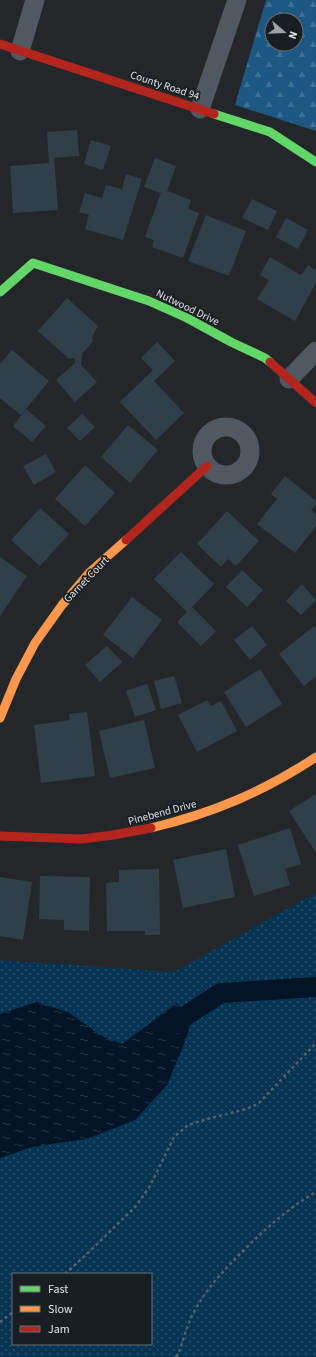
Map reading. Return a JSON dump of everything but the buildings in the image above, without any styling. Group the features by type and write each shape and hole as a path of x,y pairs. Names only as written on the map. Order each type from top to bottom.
{"street":[{"path":"20,50 35,0"},
{"path":"200,109 237,0"},
{"name":"County Road 94","path":"0,44 270,132 316,162"},
{"name":"Nutwood Drive","path":"0,292 33,263 149,301 187,318 264,358 316,403"},
{"path":"289,379 316,351"},
{"name":"Garnet Court","path":"0,718 16,678 35,643 62,605 90,572 207,466"},
{"name":"Pinebend Drive","path":"0,836 81,839 122,834 170,824 228,805 272,784 316,757"}],"path":[{"path":"66,1273 88,1254 136,1206 150,1186 174,1137 188,1125 246,1109 258,1104 316,1042"},
{"path":"176,1357 193,1312 225,1270 272,1222 296,1203 316,1192"},
{"path":"0,1322 12,1313"}],"shaded area":[{"path":"316,893 316,1357 0,1357 0,960 174,972"}],"green space":[{"path":"266,0 316,0 316,131 235,105"}],"water":[{"path":"36,1002 68,1012 100,1035 122,1044 177,1003 192,1021 167,1085 135,1120 87,1139 32,1147 0,1158 0,1014"}],"waterway":[{"path":"165,1029 221,993 316,987"}],"traffic: fast":[{"path":"214,114 270,132 316,162"},
{"path":"0,292 33,263 149,301 187,318 270,362"}],"traffic: slow":[{"path":"0,718 16,679 35,643 62,605 90,572 126,540"},
{"path":"151,828 195,816 237,800 277,781 316,757"}],"traffic: jam":[{"path":"0,44 214,114"},
{"path":"270,362 316,403"},
{"path":"126,540 207,466"},
{"path":"0,836 82,839 151,828"}]}
